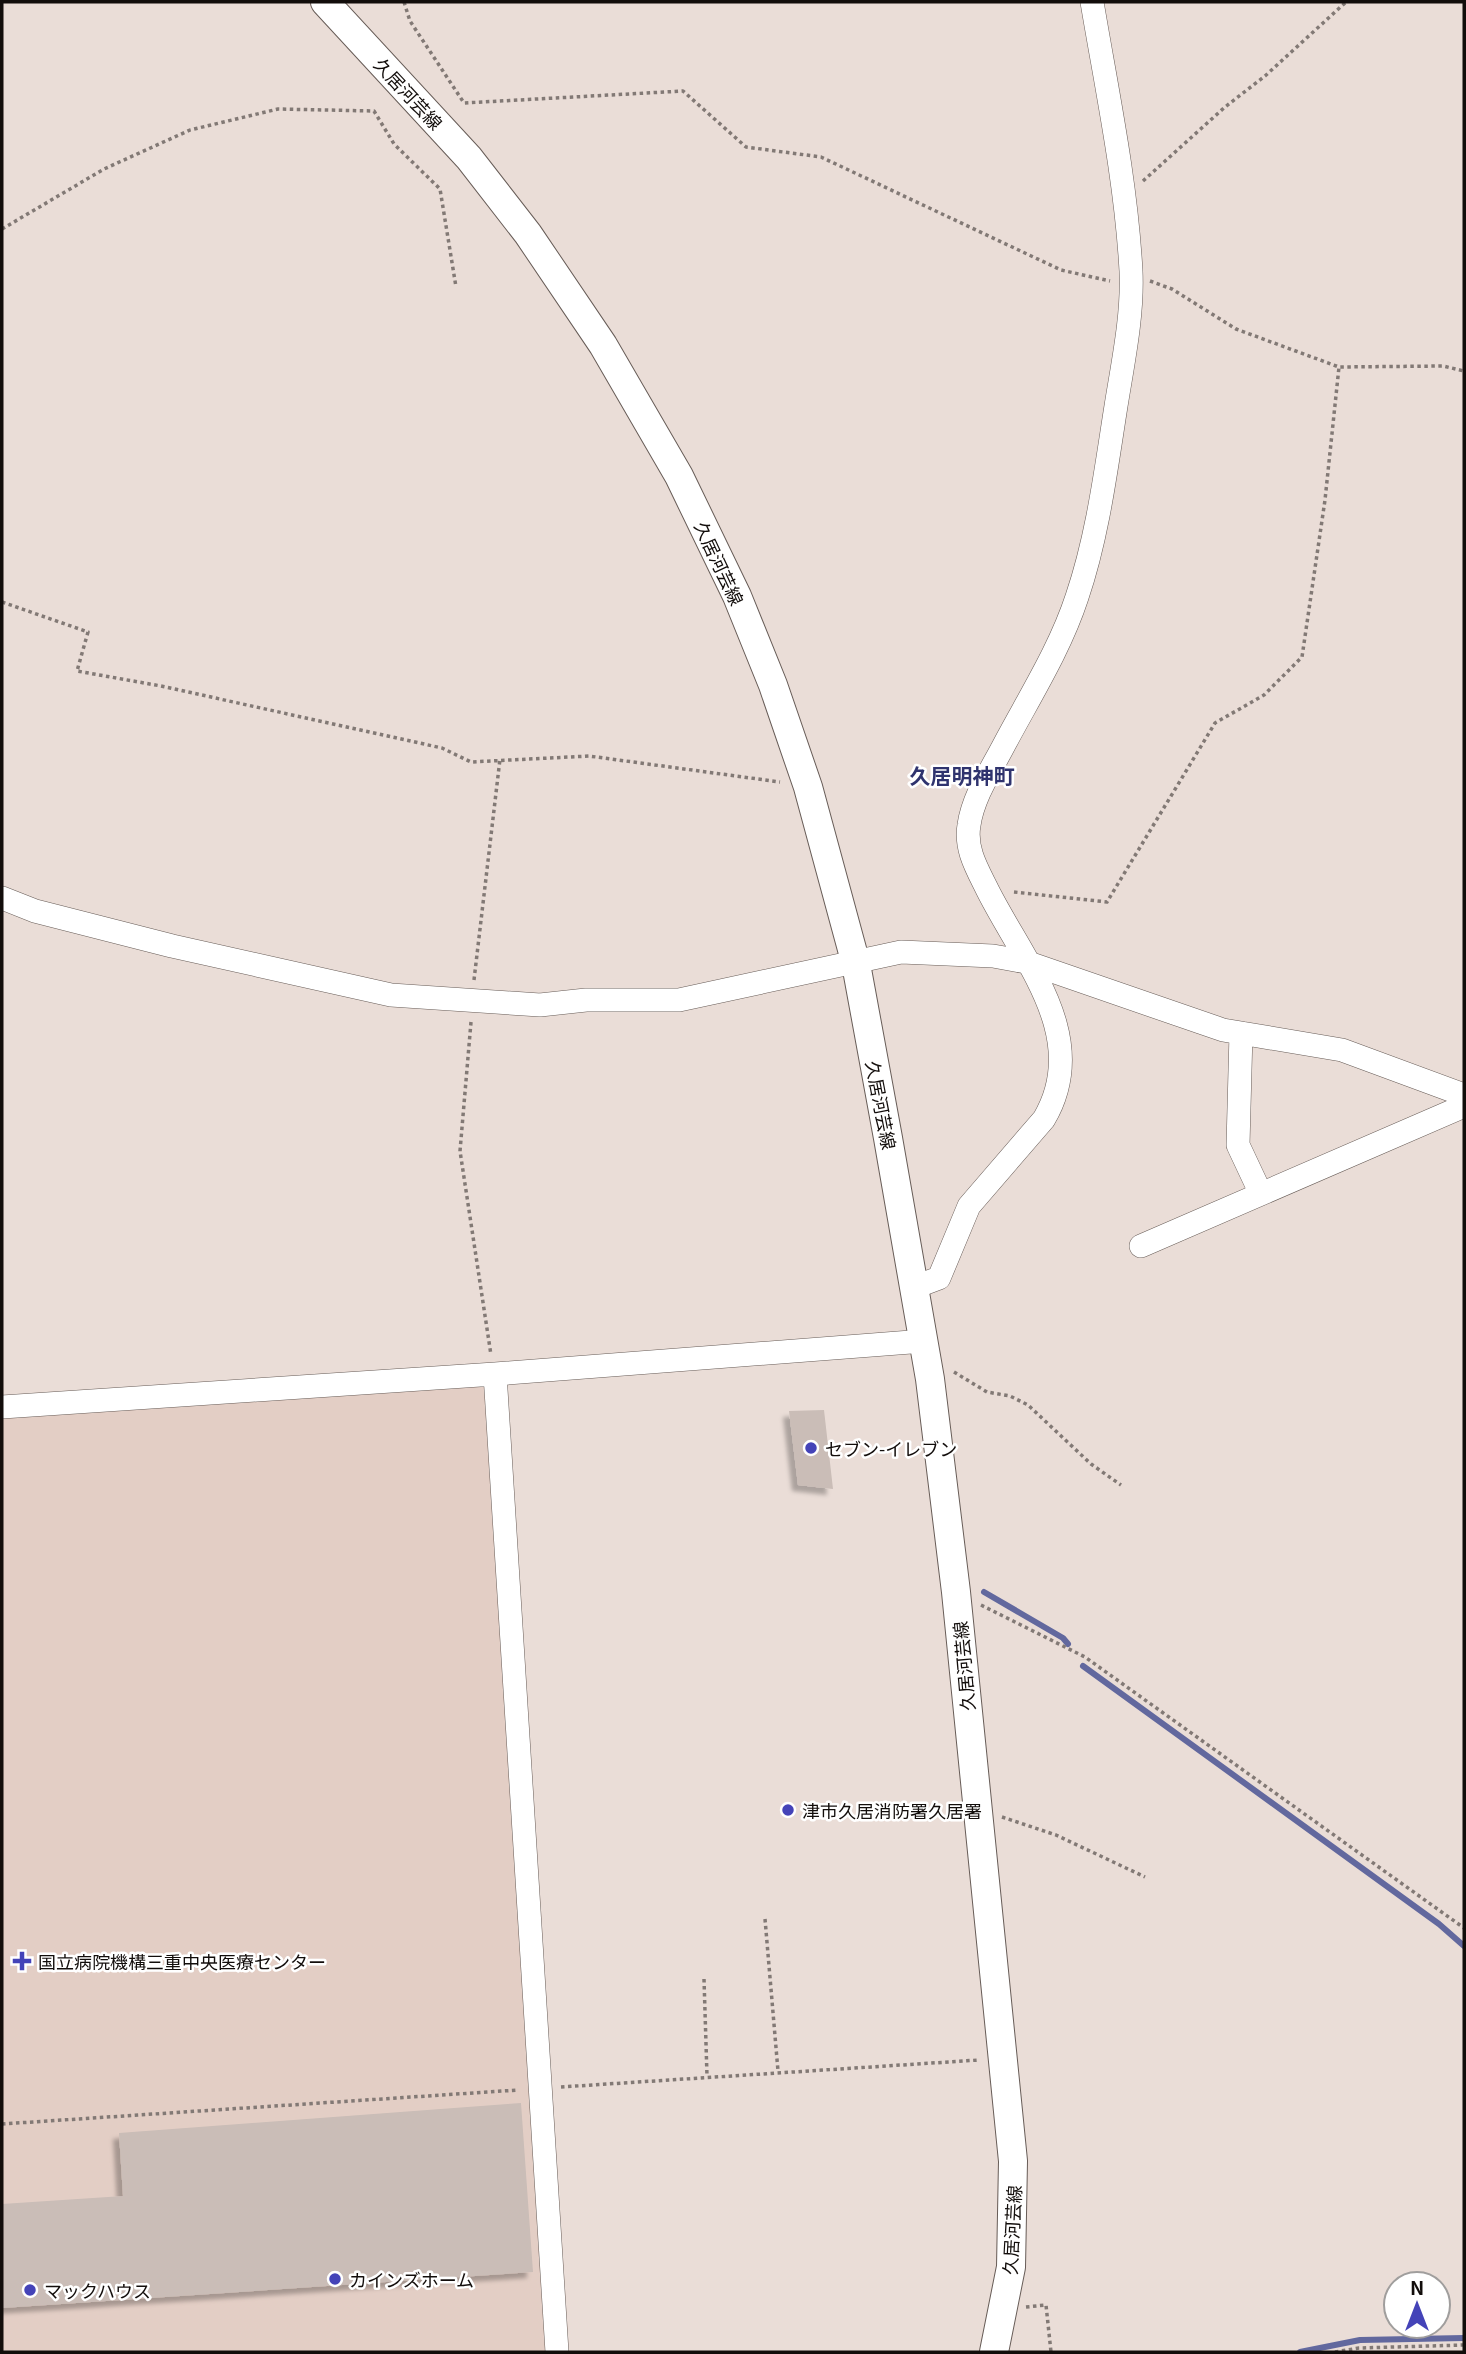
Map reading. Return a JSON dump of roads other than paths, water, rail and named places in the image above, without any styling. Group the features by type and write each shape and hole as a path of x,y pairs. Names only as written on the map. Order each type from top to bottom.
{"main road":[{"name":"久居河芸線","path":"325,2 469,159 528,234 603,345 679,475 737,596 773,685 808,787 856,964 926,1353 956,1592 1013,2161 1011,2267 994,2352"}],"street":[{"path":"915,1287 939,1278 969,1206 1024,1146 1052,1105 1060,1075 1058,1030 1044,987 1026,962 987,889 971,853 968,838 970,817 985,780 1054,653 1077,597 1093,538 1126,339 1131,279 1125,195 1092,2"},
{"path":"2,898 35,911 314,979 391,995 540,1005 586,1000 679,1000 856,964 901,952 993,956 1026,962 1241,1033 1342,1050 1464,1095"},
{"path":"1241,1033 1238,1145 1261,1194"},
{"path":"1141,1246 1464,1106"},
{"path":"2,1407 495,1374 926,1353"},
{"path":"495,1374 538,2089 557,2352"}],"waterway":[{"path":"984,1592 1063,1638 1068,1644"},
{"path":"1083,1666 1439,1924 1464,1946"},
{"path":"1300,2352 1360,2340 1464,2338"}],"place":[{"name":"セブン-イレブン","path":"811,1448"},
{"name":"津市久居消防署久居署","path":"788,1810"},
{"name":"国立病院機構三重中央医療センター","path":"22,1961"},
{"name":"カインズホーム","path":"335,2279"},
{"name":"マックハウス","path":"30,2290"}],"district":[{"name":"久居明神町","path":"962,775"}]}
